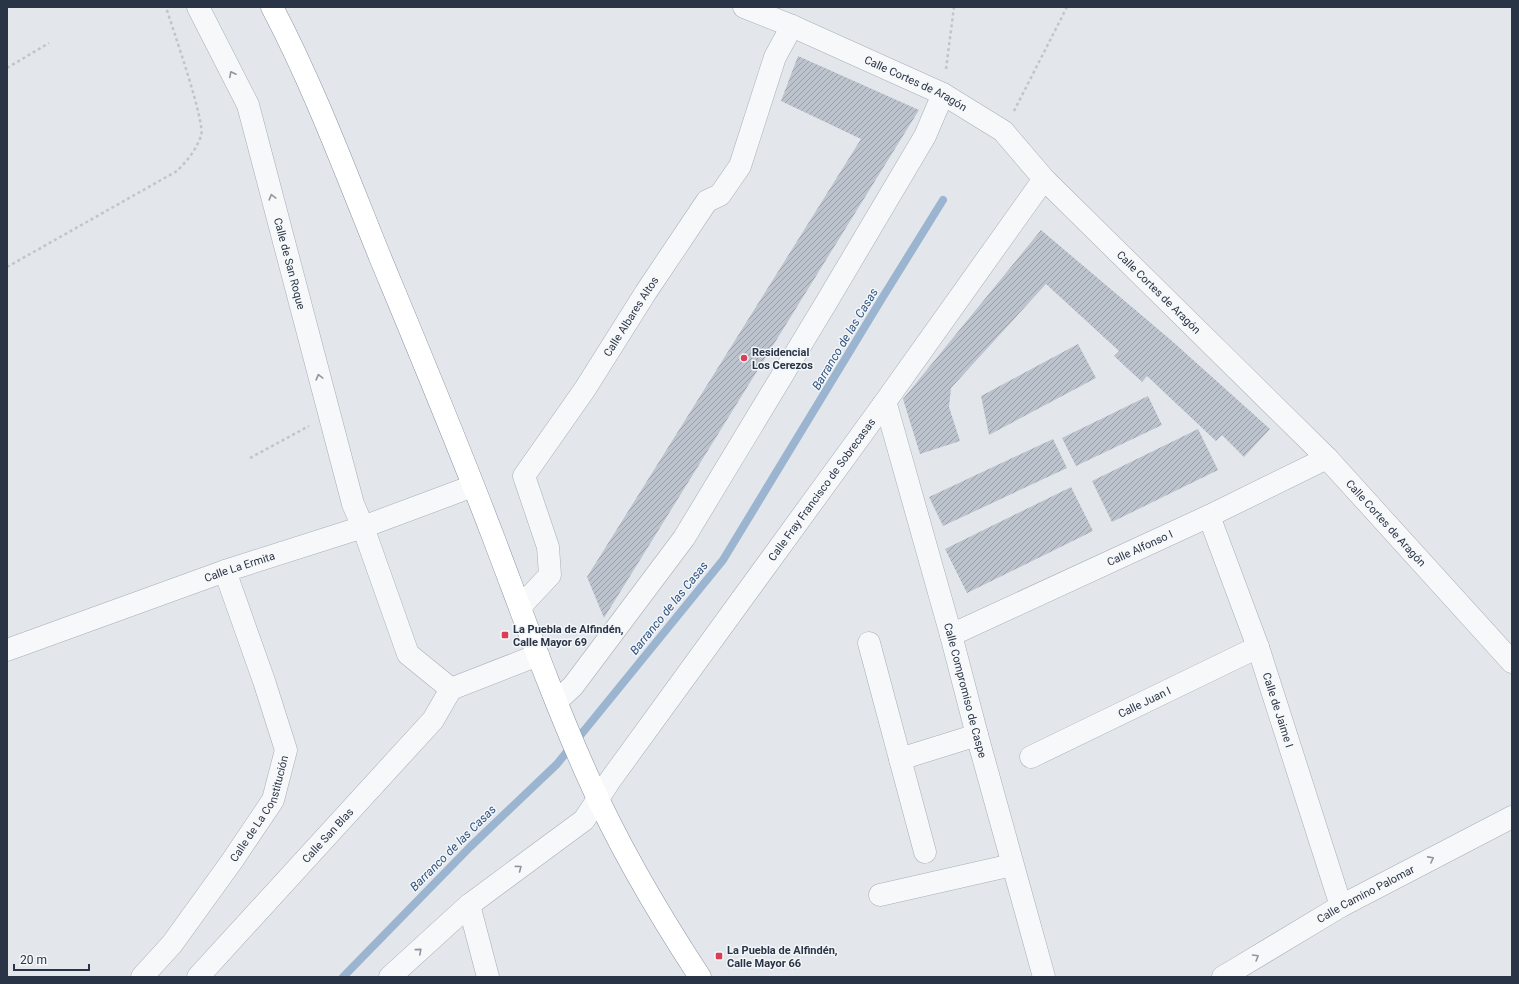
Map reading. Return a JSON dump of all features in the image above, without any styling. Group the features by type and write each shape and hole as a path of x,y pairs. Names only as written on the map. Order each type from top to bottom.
{"highway":[{"path":"272,7 310,86 473,486 556,701 587,776 649,897 700,977"}],"street":[{"name":"Calle de San Roque","path":"198,7 248,105 353,504 364,527 408,654 451,689"},
{"name":"Calle Cortes de Aragón","path":"744,7 792,26 943,94 1003,131 1044,179 1327,458 1512,662"},
{"name":"Calle Albares Altos","path":"520,607 550,575 548,547 524,476 585,389 646,292 707,201 720,195 740,166 775,57 792,26"},
{"path":"556,701 573,686 684,538 925,136 943,94"},
{"name":"Calle Fray Francisco de Sobrecasas","path":"390,977 469,905 584,820 611,779 883,405 1044,179"},
{"name":"Calle Compromiso de Caspe","path":"883,405 887,408 952,635 977,735 1044,977"},
{"name":"Calle Alfonso I","path":"952,635 1209,516 1327,458"},
{"name":"Calle La Ermita","path":"7,650 225,571 364,527 473,486"},
{"name":"Calle de Jaime I","path":"1209,516 1258,647 1341,906"},
{"name":"Calle de La Constitución","path":"142,977 172,944 232,861 273,800 286,750 264,681 225,571"},
{"path":"869,643 925,852"},
{"name":"Calle Juan I","path":"1032,757 1258,647"},
{"path":"451,689 538,655"},
{"name":"Calle San Blas","path":"198,977 433,720 451,689"},
{"path":"900,759 977,735"},
{"name":"Calle Camino Palomar","path":"1223,977 1341,906 1512,817"},
{"path":"880,895 1012,865"},
{"path":"469,905 488,977"}],"path":[{"path":"7,267 177,171 190,157 202,135 198,112 166,7"},
{"path":"943,94 954,7"},
{"path":"1003,131 1067,7"},
{"path":"7,68 49,43"},
{"path":"250,458 329,415"}],"building":[{"name":"Residencial Los Cerezos","path":"798,56 919,110 604,618 587,577 861,139 781,101"},
{"path":"1041,230 1172,341 1270,429 1244,457 1222,435 1216,441 1147,376 1142,382 1114,356 1119,351 1046,284 951,388 949,407 960,441 920,454 903,399"},
{"path":"1078,344 1096,378 989,435 981,396"},
{"path":"1148,396 1162,425 1076,466 1062,438"},
{"path":"1198,429 1218,470 1112,522 1092,481"},
{"path":"1053,439 1067,468 943,526 929,497"},
{"path":"1071,487 1093,531 967,593 945,549"}],"waterway":[{"name":"Barranco de las Casas","path":"343,977 470,847 557,764 723,560 943,200"}],"place":[{"name":"Residencial Los Cerezos","path":"744,358"},
{"name":"La Puebla de Alfindén, Calle Mayor 69","path":"505,635"},
{"name":"La Puebla de Alfindén, Calle Mayor 66","path":"719,956"}]}
